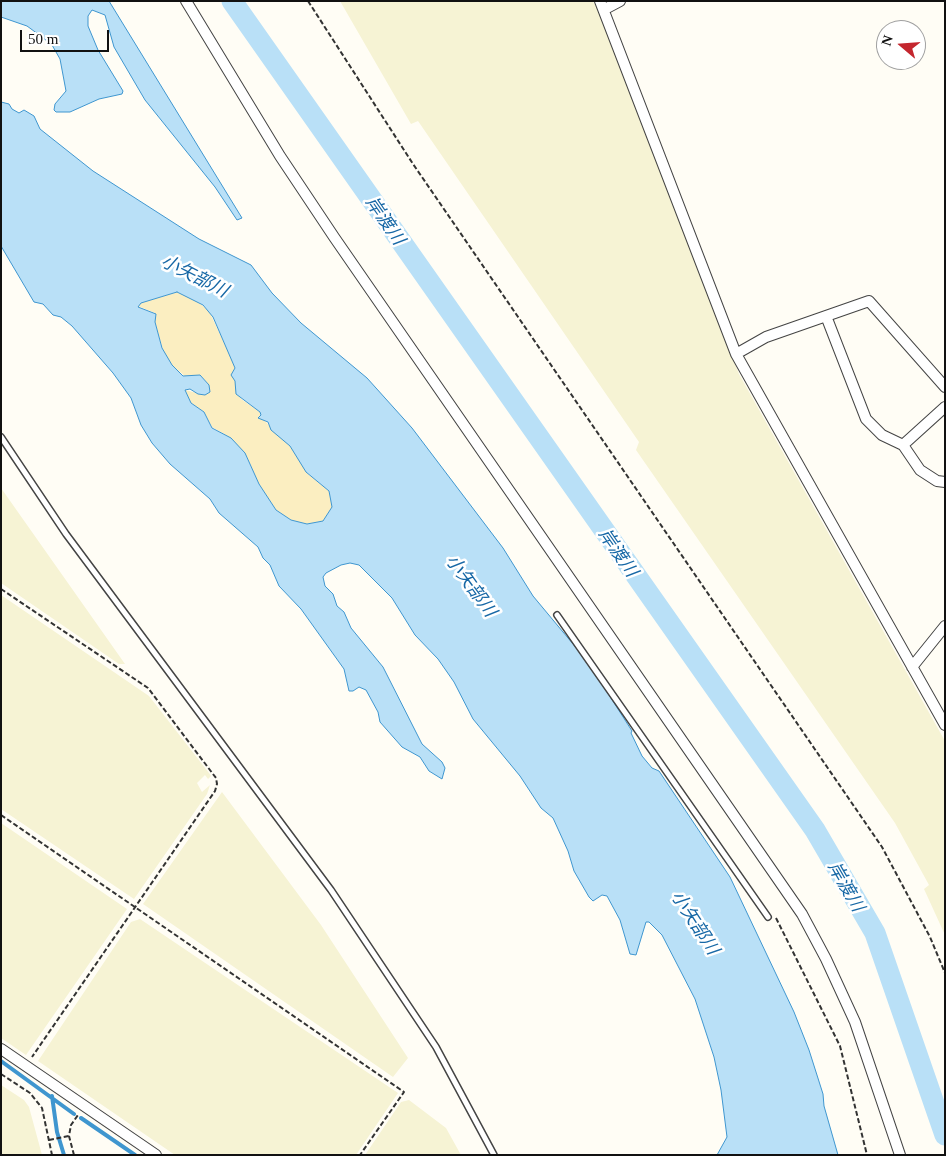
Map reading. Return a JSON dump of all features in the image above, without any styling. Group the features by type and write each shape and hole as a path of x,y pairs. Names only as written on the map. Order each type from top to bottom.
{"street":[{"path":"186,1 280,156 334,237 802,914 826,959 855,1022 900,1155"},
{"path":"620,1 603,5 736,354 945,725"},
{"path":"736,354 766,337 868,301 945,387"},
{"path":"826,316 866,420 882,435 903,445 920,470 937,482 945,482"},
{"path":"903,445 945,407"},
{"path":"912,668 945,626"},
{"path":"1,1049 156,1155"}],"lane":[{"path":"1,437 72,542 331,890 436,1047 494,1155"},
{"path":"557,615 768,917"}],"path":[{"path":"308,1 413,164 882,847 930,937 945,973"},
{"path":"1,589 148,688 216,778 215,790 26,1066"},
{"path":"1,815 404,1092 360,1155"},
{"path":"768,917 774,914 840,1046 867,1155"},
{"path":"1,1074 30,1093 42,1108 52,1155"},
{"path":"74,1155 69,1136 72,1125 84,1106"},
{"path":"49,1140 69,1136"}],"shaded area":[{"path":"340,1 593,1 739,374 945,741 945,935 924,889 929,885 895,823 636,450 639,442 418,121 411,124"},
{"path":"1,488 125,664 119,664 1,583"},
{"path":"1,595 149,696 211,776 208,779 205,775 197,783 202,792 210,785 207,794 134,899 1,809"},
{"path":"222,792 321,925 408,1058 393,1077 143,904"},
{"path":"1,823 127,909 26,1055 1,1038"},
{"path":"140,919 398,1093 356,1155 175,1155 38,1061 131,922"},
{"path":"1,1085 24,1100 29,1107 42,1155 1,1155"},
{"path":"409,1100 446,1128 461,1155 365,1155 401,1102"}],"sand":[{"path":"177,292 193,298 209,311 234,364 235,370 232,373 241,399 260,412 260,416 290,446 309,475 329,491 332,507 323,521 307,524 291,520 276,510 259,484 247,457 224,434 212,427 204,412 191,403 185,390 205,395 209,385 200,375 187,378 172,365 164,353 155,322 155,313 138,306 141,303"}],"water":[{"path":"1,1 109,1 242,218 237,220 215,187 145,100 114,47 105,15 92,10 88,16 88,26 98,50 123,91 122,94 99,99 70,112 56,112 54,110 55,104 66,91 60,59 52,45 27,26 1,17"},
{"name":"小矢部川","path":"1,102 9,104 12,109 19,113 24,110 34,116 40,129 93,171 199,239 251,265 272,293 301,323 367,378 412,428 503,548 533,596 588,662 632,731 631,733 642,756 652,768 659,771 730,877 794,1012 809,1050 823,1094 824,1106 838,1155 717,1155 727,1137 721,1090 714,1057 695,999 662,935 649,922 646,922 636,955 630,954 620,920 607,896 602,895 593,901 589,897 574,871 568,851 553,818 541,808 520,776 473,719 454,682 438,659 415,635 392,598 359,565 350,563 341,565 326,573 323,577 325,586 333,594 337,606 344,612 351,628 383,667 422,744 442,762 445,768 442,779 429,771 420,757 402,747 380,722 378,712 366,690 359,687 349,691 344,669 301,609 279,586 270,565 263,558 258,547 219,513 210,499 170,464 152,443 141,425 131,398 113,373 72,326 61,317 53,315 43,304 34,302 1,246","holes":["177,292 203,305 213,317 235,368 231,375 235,381 236,394 260,412 261,415 258,418 268,422 271,430 290,446 306,472 329,491 332,507 323,521 307,524 291,520 276,510 259,484 245,453 231,438 212,428 204,412 191,403 185,390 190,389 198,394 205,395 210,392 209,385 200,375 183,376 172,365 162,348 155,322 156,314 138,307 141,303"]}],"waterway":[{"name":"岸渡川","path":"232,1 815,830 875,933 945,1135"},
{"path":"1,1061 74,1114"},
{"path":"52,1096 57,1132 64,1155"},
{"path":"81,1118 135,1155"}]}
